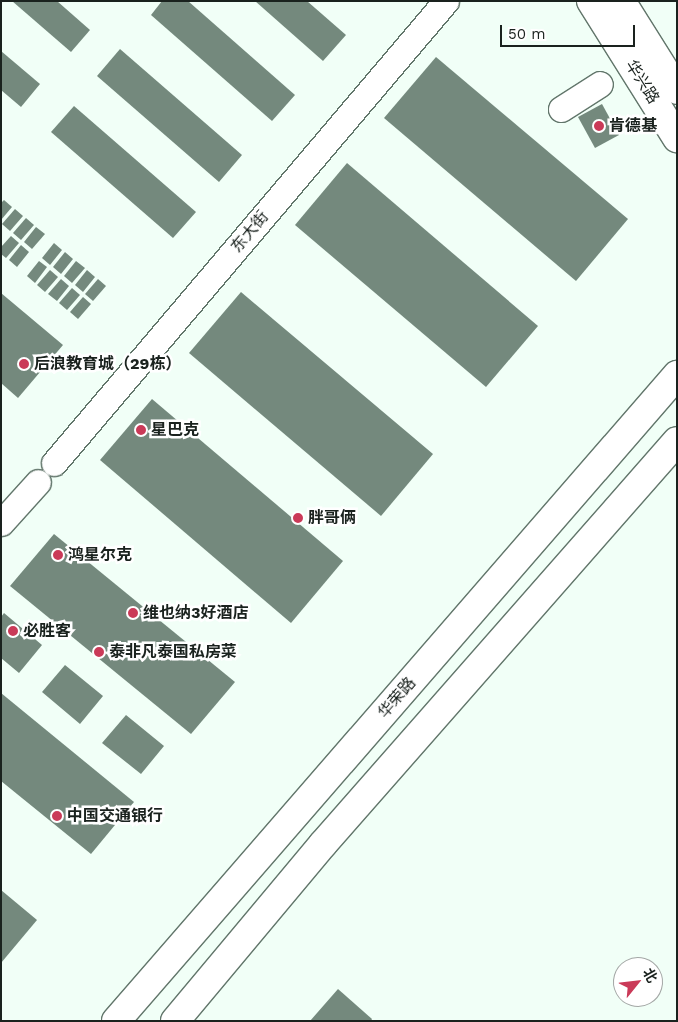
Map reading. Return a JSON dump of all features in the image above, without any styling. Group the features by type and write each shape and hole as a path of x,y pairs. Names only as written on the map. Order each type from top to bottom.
{"main road":[{"name":"华兴路","path":"591,1 677,138"},
{"name":"华兴路","path":"621,1 677,90"},
{"name":"华荣路","path":"116,1021 677,375"},
{"path":"175,1021 323,844 677,441"}],"street":[{"name":"东大街","path":"54,463 446,1"},
{"path":"561,109 600,84"},
{"path":"1,523 38,482"}],"building":[{"path":"12,1 57,1 90,30 71,52"},
{"path":"162,1 188,1 295,95 272,121 151,15"},
{"path":"255,1 307,1 346,35 323,61"},
{"path":"120,49 242,155 219,182 97,76"},
{"path":"1,51 40,84 21,107 1,90"},
{"path":"436,57 628,219 576,281 384,118"},
{"name":"肯德基","path":"602,104 619,135 595,148 578,117"},
{"path":"74,106 196,212 173,238 51,132"},
{"path":"347,163 538,326 486,387 295,225"},
{"path":"4,200 12,207 1,220 1,203"},
{"path":"15,209 23,216 10,231 2,224"},
{"path":"26,218 34,225 21,240 13,233"},
{"path":"36,227 45,234 32,249 24,242"},
{"path":"11,236 19,243 6,258 1,254 1,247"},
{"path":"54,243 62,250 50,265 42,258"},
{"path":"21,245 29,252 17,267 9,260"},
{"path":"65,252 73,259 61,274 53,267"},
{"path":"39,261 47,267 35,283 27,276"},
{"path":"76,261 85,268 72,283 64,276"},
{"path":"50,270 58,277 45,292 37,285"},
{"path":"87,270 95,277 83,292 75,285"},
{"path":"61,279 69,286 57,301 48,294"},
{"path":"98,279 106,286 93,301 85,294"},
{"path":"72,288 80,295 67,310 59,303"},
{"path":"241,292 433,454 381,516 189,353"},
{"name":"后浪教育城（29栋）","path":"1,293 63,345 18,398 1,383"},
{"path":"83,297 91,304 78,319 70,312"},
{"path":"152,399 343,561 291,623 100,460"},
{"path":"54,534 235,682 191,734 10,586"},
{"name":"必胜客","path":"4,613 42,645 19,673 1,658 1,617"},
{"path":"65,665 103,696 80,724 42,692"},
{"path":"1,693 134,802 91,854 1,781"},
{"path":"126,715 164,746 141,774 102,743"},
{"path":"1,890 37,920 1,963"},
{"path":"338,989 372,1019 371,1021 310,1021"}],"place":[{"name":"肯德基","path":"599,126"},
{"name":"后浪教育城（29栋）","path":"24,364"},
{"name":"星巴克","path":"141,430"},
{"name":"胖哥俩","path":"298,518"},
{"name":"鸿星尔克","path":"58,555"},
{"name":"维也纳3好酒店","path":"133,613"},
{"name":"必胜客","path":"13,631"},
{"name":"泰非凡泰国私房菜","path":"99,652"},
{"name":"中国交通银行","path":"57,816"}]}
